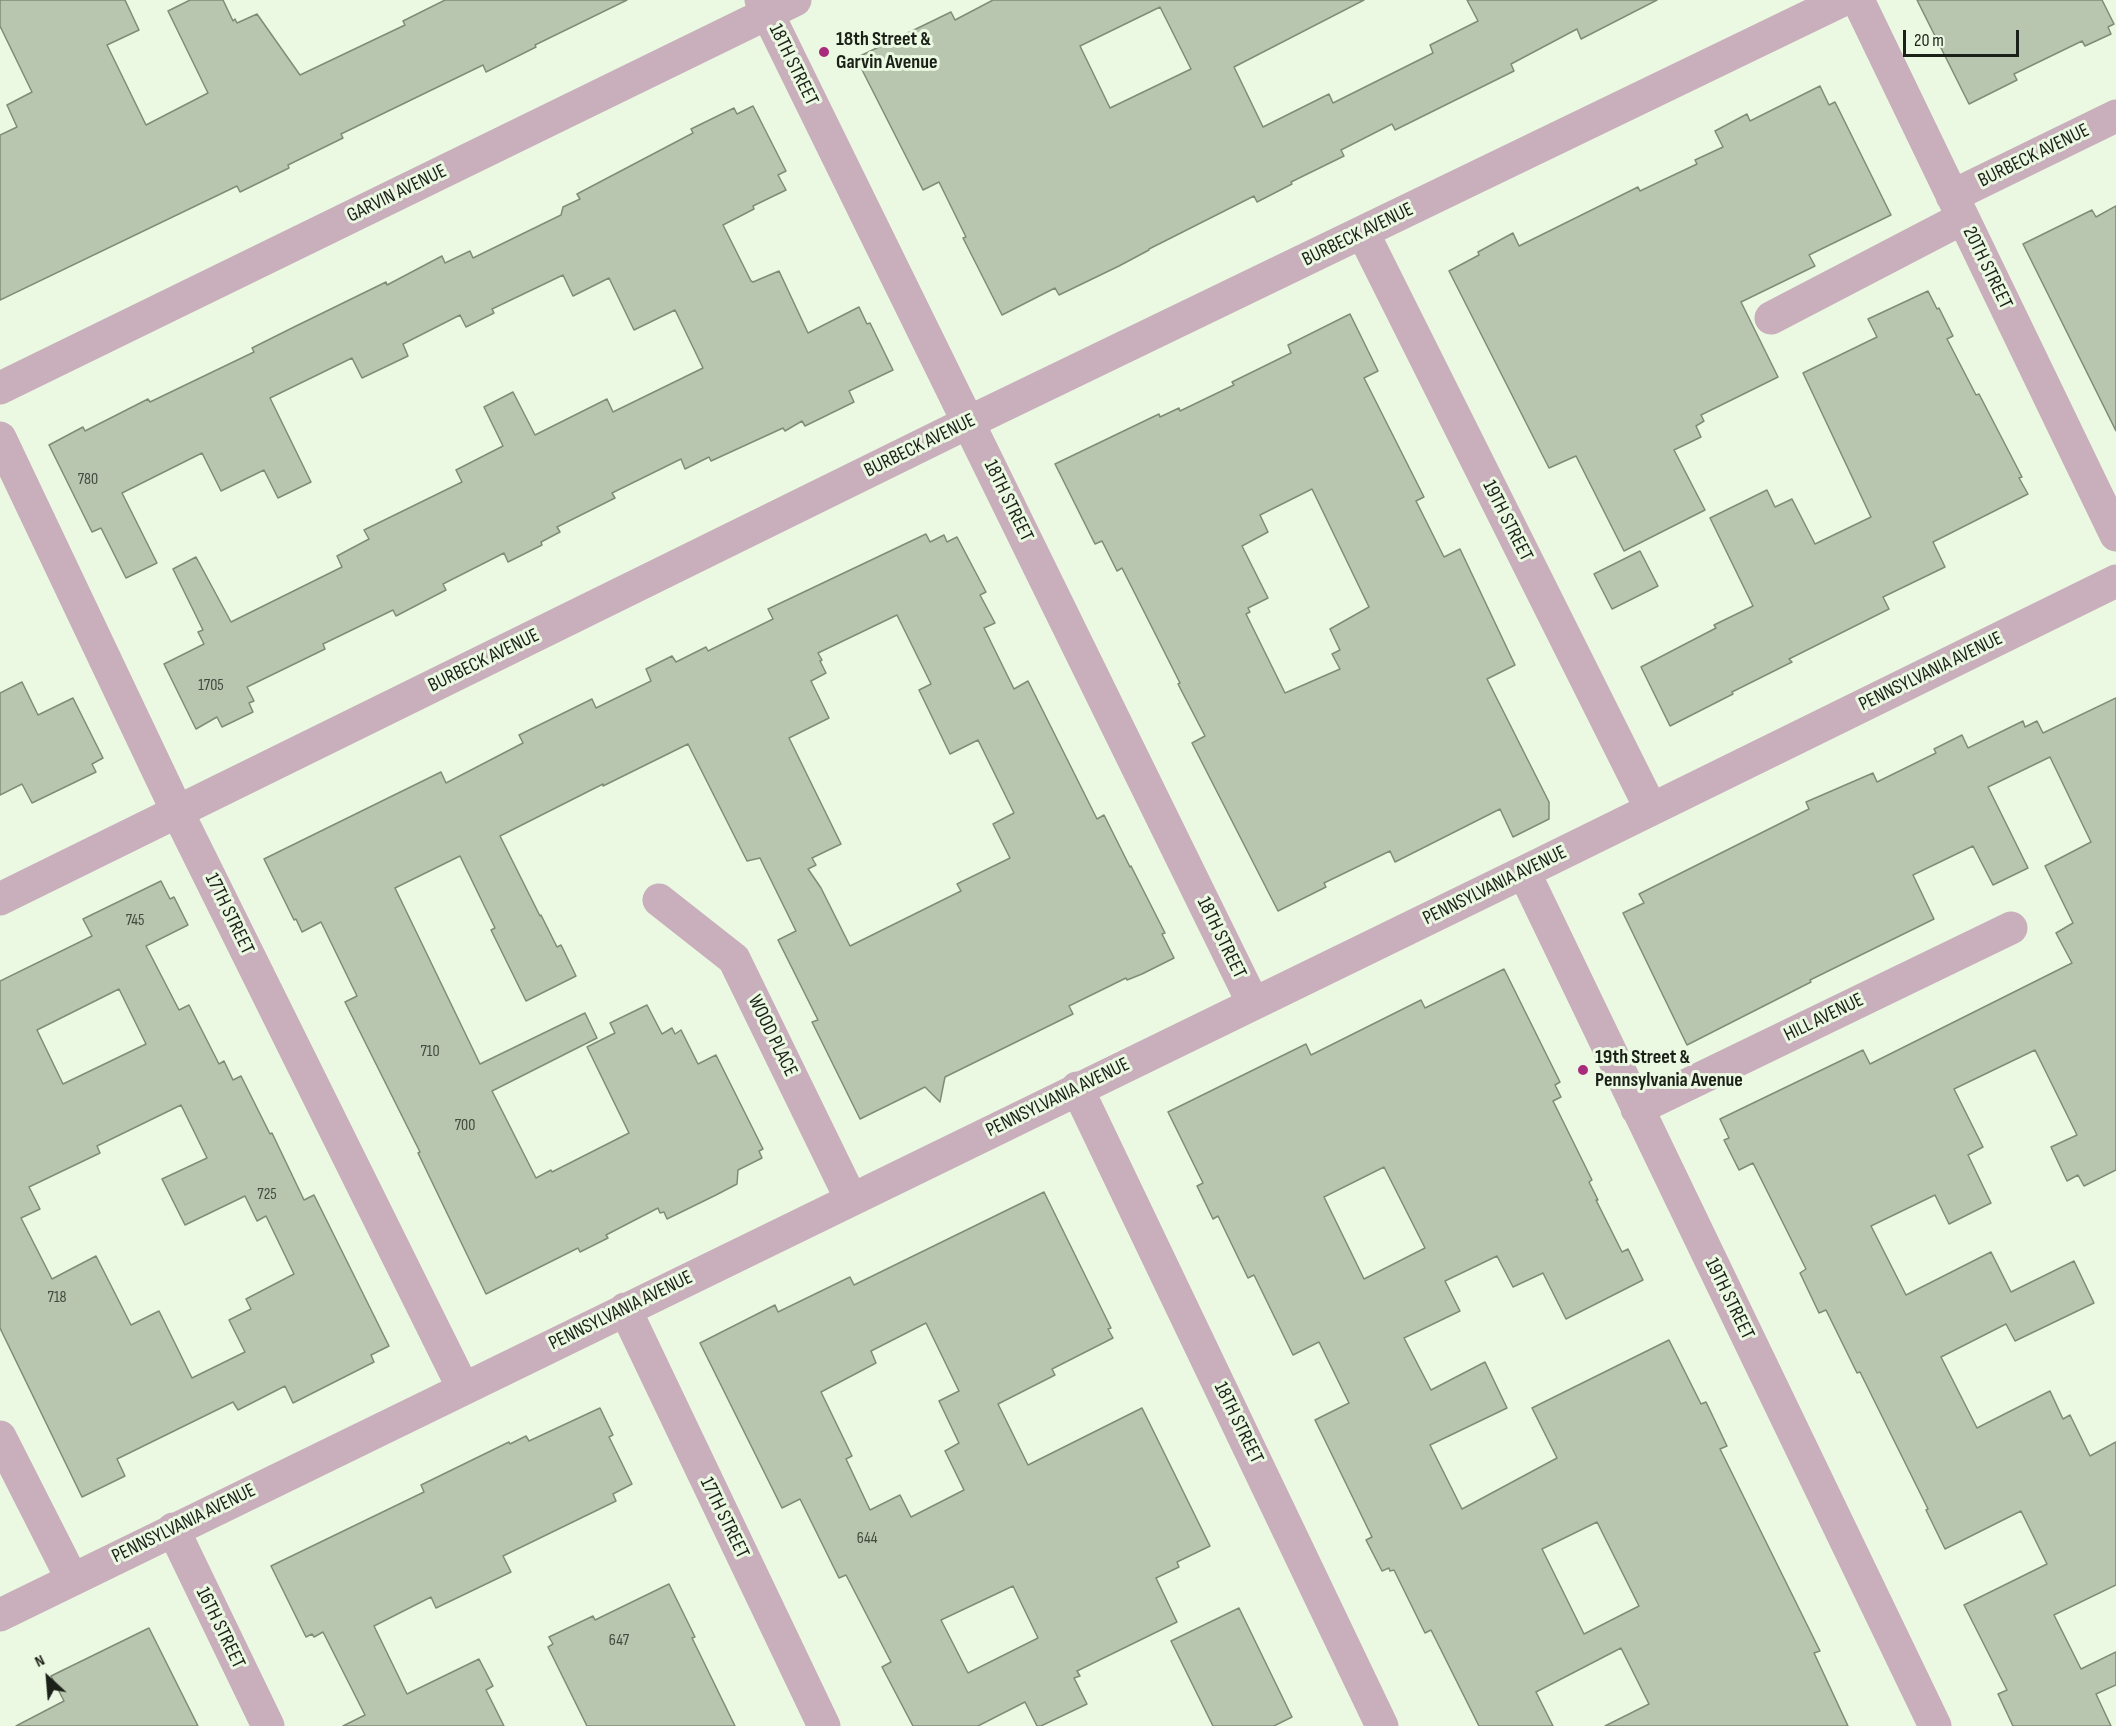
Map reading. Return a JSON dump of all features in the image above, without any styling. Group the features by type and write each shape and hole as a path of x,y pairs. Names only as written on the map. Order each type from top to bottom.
{"street":[{"name":"BURBECK AVENUE","path":"0,899 969,422 1843,0"},
{"name":"20TH STREET","path":"1858,0 2116,535"},
{"name":"GARVIN AVENUE","path":"0,388 774,4"},
{"name":"18TH STREET","path":"774,4 969,422 1253,1003"},
{"name":"BURBECK AVENUE","path":"1771,318 2116,116"},
{"name":"19TH STREET","path":"1363,233 1651,809"},
{"name":"17TH STREET","path":"0,438 178,813 463,1388"},
{"name":"PENNSYLVANIA AVENUE","path":"0,1615 2116,581"},
{"name":"19TH STREET","path":"1524,872 1935,1726"},
{"name":"WOOD PLACE","path":"659,900 734,959 851,1199"},
{"name":"HILL AVENUE","path":"1637,1109 2011,927"},
{"name":"18TH STREET","path":"1077,1089 1382,1726"},
{"name":"17TH STREET","path":"625,1309 824,1726"},
{"path":"0,1437 72,1579"},
{"name":"16TH STREET","path":"173,1530 268,1726"}],"building":[{"path":"0,0 125,0 139,30 107,45 146,125 208,93 168,11 190,0 223,0 233,21 235,19 237,23 257,14 300,75 405,25 403,21 445,0 627,0 486,72 483,65 341,134 343,138 240,192 237,186 0,300 0,135 17,127 7,105 32,92 0,26"},
{"path":"993,0 1364,0 1234,67 1263,127 1329,94 1333,103 1433,53 1430,45 1478,21 1467,0 1657,0 1581,39 1577,29 1511,64 1514,71 1395,130 1392,124 1341,150 1344,156 1257,202 1254,196 1059,295 1055,288 1002,315 963,238 966,237 939,182 923,190 856,58 951,12 955,20","holes":["1160,7 1191,69 1110,108 1080,46"]},
{"path":"1917,0 2102,0 2114,24 2108,27 2111,34 2085,46 2082,41 2014,74 2017,80 1969,104"},
{"path":"1820,86 1829,105 1835,102 1891,215 1809,255 1815,266 1741,302 1778,377 1701,415 1704,421 1696,426 1701,437 1674,450 1705,510 1624,551 1576,456 1549,468 1449,271 1513,233 1519,246 1638,187 1640,191 1697,164 1695,160 1723,147 1715,131 1747,114 1750,121"},
{"path":"753,106 786,171 778,175 786,190 753,206 754,209 723,225 751,281 779,271 808,333 859,307 867,324 870,323 893,370 849,391 854,402 805,426 802,421 785,431 783,428 711,461 709,457 685,469 681,459 612,493 615,498 557,527 560,532 541,542 542,545 508,562 504,553 443,584 446,590 396,616 393,610 323,644 325,649 247,687 254,701 249,703 253,712 222,727 217,717 196,729 164,664 204,644 198,632 203,630 173,569 196,557 231,622 342,567 337,556 369,539 364,530 462,482 456,470 503,446 484,407 513,392 535,435 607,399 613,412 703,368 675,310 634,330 609,278 573,296 563,275 492,309 494,313 466,327 460,315 403,344 408,356 362,378 352,358 270,398 311,482 278,498 264,470 221,491 202,453 122,493 157,563 126,578 101,528 92,532 49,445 83,427 85,431 148,399 150,402 254,352 252,348 386,282 387,285 442,256 445,263 470,251 473,258 561,215 563,207 580,199 577,194 693,133 691,129 734,108 737,114"},
{"path":"2116,206 2116,431 2023,244 2092,210 2096,217"},
{"path":"1928,291 1953,336 1947,339 1976,395 1979,394 2022,477 2019,478 2028,494 1933,542 1945,567 1883,597 1889,609 1789,659 1792,662 1670,726 1641,667 1716,628 1714,625 1753,606 1710,518 1767,490 1775,507 1792,499 1815,544 1871,517 1803,373 1877,337 1868,319"},
{"path":"1350,314 1378,371 1364,378 1424,497 1416,501 1444,557 1460,549 1515,665 1487,679 1549,802 1549,819 1513,837 1500,809 1395,862 1390,851 1324,883 1326,887 1278,911 1192,743 1205,736 1178,684 1180,683 1122,568 1117,571 1102,541 1095,544 1055,464 1159,414 1160,417 1179,408 1180,411 1234,385 1232,382 1291,353 1288,345","holes":["1312,489 1369,607 1330,629 1340,650 1332,654 1340,669 1285,693 1246,614 1250,612 1248,608 1268,598 1242,546 1268,532 1260,515"]},
{"path":"926,534 930,542 944,535 947,542 957,537 986,592 980,595 995,623 984,628 1014,689 1028,681 1097,819 1104,815 1131,866 1165,933 1162,934 1174,958 1069,1006 1073,1014 945,1077 940,1102 925,1087 860,1119 812,1022 818,1020 778,940 796,931 760,858 747,861 688,744 603,786 603,784 500,836 540,916 557,947 561,945 576,976 526,1001 491,930 495,928 460,856 395,888 480,1064 585,1013 597,1038 492,1091 536,1178 629,1133 587,1047 615,1033 610,1023 647,1005 662,1034 672,1028 675,1034 681,1030 698,1064 716,1055 763,1149 759,1151 762,1158 738,1170 737,1184 716,1195 667,1219 664,1212 660,1213 658,1208 606,1235 608,1238 580,1252 578,1248 486,1294 418,1153 420,1152 345,1002 357,996 321,922 302,932 264,859 441,772 446,783 523,743 519,735 592,699 596,708 651,681 646,669 672,656 676,662 706,647 708,651 773,619 768,609","holes":["897,615 931,684 919,690 950,754 978,740 1014,813 993,824 1010,858 957,884 961,891 850,946 821,888 808,869 816,865 812,858 841,844 789,738 829,718 811,681 826,673 818,653"]},
{"path":"1640,551 1658,586 1612,609 1594,574"},
{"path":"22,682 38,715 73,698 103,758 92,764 96,772 32,803 22,784 0,795 0,693"},
{"path":"2116,698 2116,1170 2084,1186 2078,1175 2067,1181 2051,1147 2077,1135 2035,1050 1954,1089 1983,1147 1968,1155 1991,1203 1949,1224 1935,1195 1871,1226 1906,1295 1991,1252 2011,1292 2074,1261 2094,1303 2015,1341 2006,1324 1941,1357 1977,1428 2050,1391 2063,1419 2070,1415 2090,1456 2116,1442 2116,1585 2054,1615 2081,1669 2116,1652 2116,1685 2096,1694 2111,1726 2013,1726 1998,1694 2007,1690 1964,1605 2047,1564 2021,1511 1945,1549 1926,1510 1928,1509 1860,1372 1857,1373 1826,1310 1819,1313 1800,1273 1806,1269 1753,1163 1739,1170 1724,1140 1729,1138 1720,1119 1863,1050 1870,1064 2072,963 2056,933 2073,923 2045,866 2091,842 2050,757 1988,787 2028,868 1993,885 1973,846 1913,875 1934,919 1810,980 1811,982 1687,1045 1623,913 1644,903 1639,894 1809,809 1806,802 1873,773 1877,782 1936,753 1934,749 1962,735 1968,748 2023,721 2025,727 2037,721 2043,733"},
{"path":"161,881 170,899 174,897 188,925 146,946 179,1010 189,1005 219,1064 224,1061 233,1080 241,1076 270,1134 272,1133 304,1200 314,1195 389,1346 371,1355 374,1362 293,1403 285,1386 238,1410 233,1402 117,1459 125,1476 82,1497 0,1328 0,981 92,936 83,919","holes":["119,989 146,1044 63,1084 37,1030","181,1105 207,1158 162,1179 185,1225 245,1196 257,1221 266,1216 294,1274 246,1299 251,1309 229,1320 245,1352 192,1378 159,1311 131,1325 96,1256 52,1279 21,1218 40,1209 29,1187 100,1153 97,1146"]},
{"path":"1504,969 1560,1082 1555,1085 1561,1097 1553,1101 1592,1180 1589,1182 1598,1200 1596,1200 1622,1252 1628,1249 1643,1280 1566,1319 1543,1273 1513,1287 1497,1256 1445,1281 1460,1311 1404,1338 1431,1390 1485,1362 1507,1408 1430,1445 1462,1509 1557,1458 1532,1408 1669,1340 1701,1404 1706,1402 1727,1446 1720,1449 1820,1651 1814,1653 1848,1726 1605,1726 1649,1704 1621,1648 1536,1692 1553,1726 1479,1726 1431,1630 1425,1633 1394,1570 1390,1571 1389,1568 1382,1571 1366,1540 1372,1537 1315,1420 1349,1403 1319,1342 1293,1355 1254,1275 1248,1278 1218,1216 1213,1219 1197,1186 1203,1183 1168,1112 1306,1044 1311,1055 1421,1000 1425,1008","holes":["1384,1167 1425,1248 1364,1279 1324,1197","1597,1522 1639,1606 1584,1634 1542,1549"]},
{"path":"1044,1192 1111,1328 1108,1329 1113,1338 1052,1369 1055,1375 998,1404 1028,1465 1142,1408 1210,1546 1177,1562 1179,1567 1156,1578 1177,1622 1077,1671 1080,1676 1074,1678 1087,1704 1041,1726 1037,1726 1025,1702 978,1726 913,1726 882,1667 891,1662 846,1575 839,1578 800,1499 782,1508 700,1343 775,1305 778,1312 850,1277 854,1285","holes":["926,1323 959,1391 939,1401 959,1443 945,1451 964,1490 911,1517 900,1495 870,1510 846,1459 852,1456 821,1392 876,1363 871,1351","1013,1586 1038,1638 968,1673 941,1620"]},
{"path":"600,1408 613,1435 609,1437 632,1484 613,1494 616,1501 503,1556 511,1572 436,1608 431,1597 374,1626 407,1694 479,1659 493,1686 486,1690 504,1726 343,1726 365,1715 323,1632 314,1637 312,1634 306,1637 271,1566 424,1492 421,1485 509,1442 510,1444 526,1436 529,1441"},
{"path":"669,1584 695,1637 692,1638 735,1726 587,1726 548,1647 553,1644 549,1637 593,1616 595,1620"},
{"path":"1239,1608 1292,1717 1274,1726 1213,1726 1171,1641"},
{"path":"149,1628 198,1726 16,1726 64,1701 51,1676"}],"place":[{"name":"18th Street & Garvin Avenue","path":"824,52"},
{"name":"19th Street & Pennsylvania Avenue","path":"1583,1070"}]}
